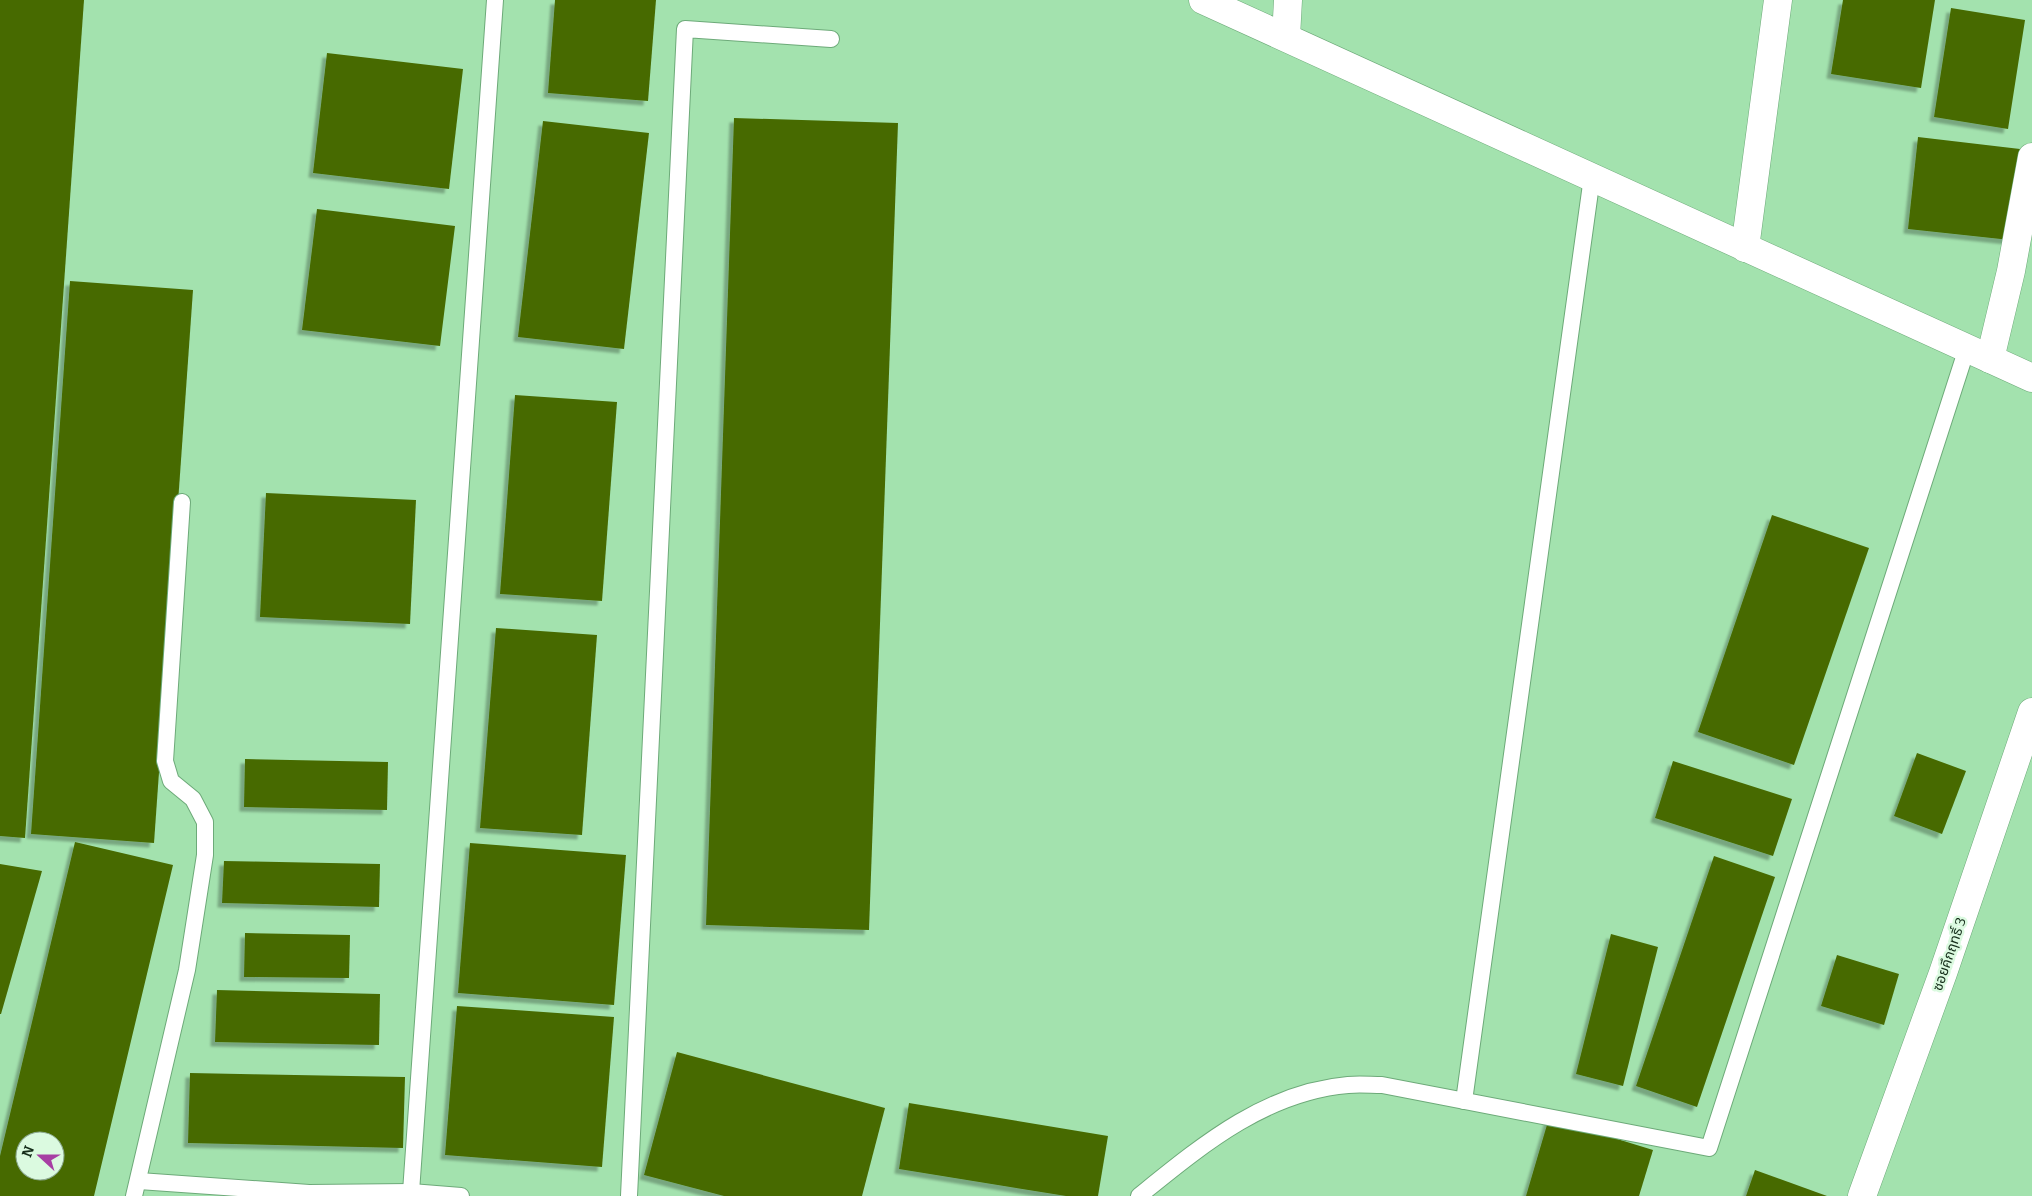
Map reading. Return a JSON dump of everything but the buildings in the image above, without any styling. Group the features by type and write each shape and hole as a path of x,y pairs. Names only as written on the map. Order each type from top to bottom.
{"street":[{"path":"1203,0 2032,378"},
{"path":"1286,38 1288,0"},
{"path":"1745,248 1778,0"},
{"path":"1979,354 2011,271 2032,157"},
{"name":"ซอยคึกฤทธิ์ 3","path":"1862,1196 1943,972 2032,712"}],"lane":[{"path":"411,1192 495,0"},
{"path":"629,1196 685,29 831,39"},
{"path":"1464,1101 1592,177"},
{"path":"1139,1196 1207,1142 1235,1124 1275,1103 1305,1093 1348,1085 1382,1085 1708,1148 1979,354"},
{"path":"182,502 165,762 171,781 193,799 205,822 205,856 187,970 137,1188 309,1193 411,1192 461,1196"}]}
